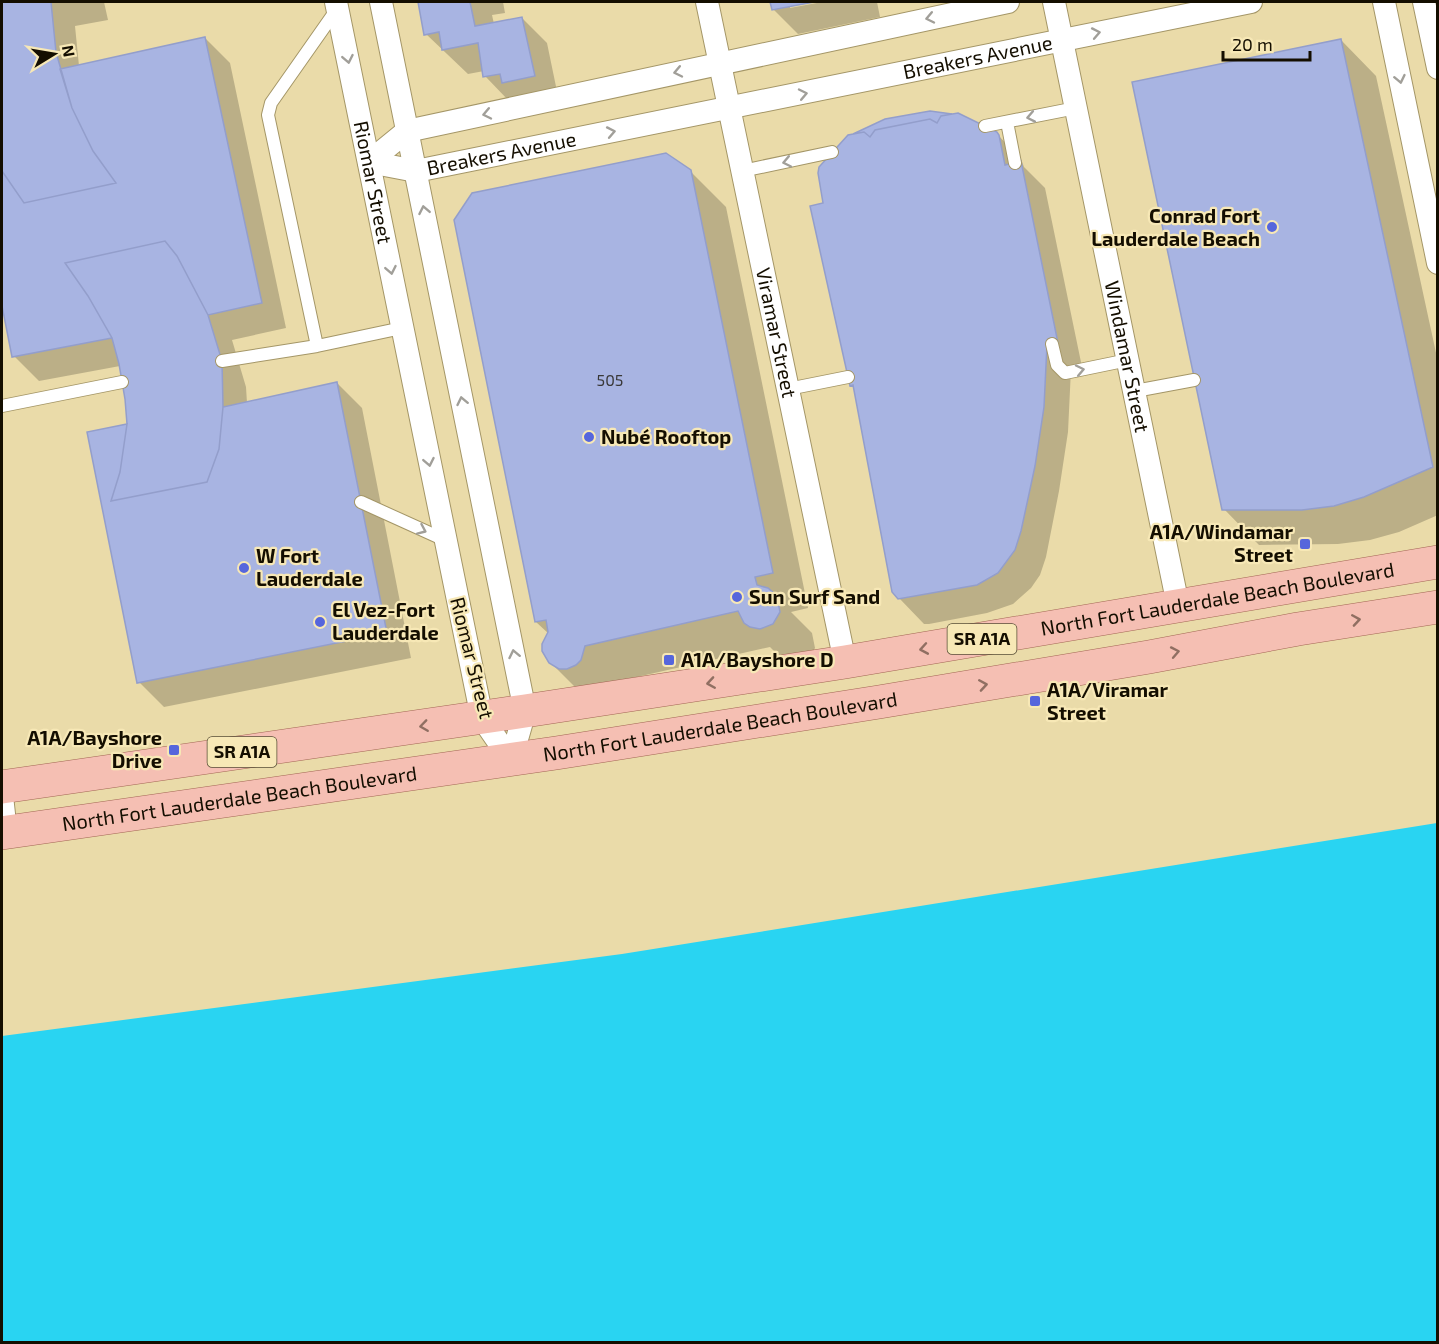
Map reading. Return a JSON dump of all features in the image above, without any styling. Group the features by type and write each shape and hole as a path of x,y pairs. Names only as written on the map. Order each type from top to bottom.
{"main road":[{"name":"North Fort Lauderdale Beach Boulevard","path":"2,787 482,718 845,662 1437,562"},
{"name":"North Fort Lauderdale Beach Boulevard","path":"4,832 510,760 879,702 1437,607"}],"street":[{"name":"Riomar Street","path":"381,2 525,711 510,760"},
{"name":"Viramar Street","path":"707,2 845,662"},
{"name":"Breakers Avenue","path":"369,162 407,131 1008,2"},
{"name":"Windamar Street","path":"1054,2 1178,605"},
{"name":"Breakers Avenue","path":"369,162 416,171 1251,2"},
{"path":"1384,2 1437,263"},
{"path":"1424,2 1437,68"},
{"name":"Riomar Street","path":"337,5 482,718 510,760"},
{"path":"2,796 4,832"}],"lane":[{"path":"317,346 268,115 271,103 337,5"},
{"path":"986,126 1076,108"},
{"path":"1007,122 1015,163"},
{"path":"742,171 832,152"},
{"path":"222,361 317,346 402,328"},
{"path":"1052,344 1057,365 1065,373 1128,360"},
{"path":"788,389 848,377"},
{"path":"1135,391 1194,380"},
{"path":"2,406 122,382"},
{"path":"361,502 445,540"}],"water":[{"path":"1437,823 1437,1342 2,1342 2,1036 622,954"}],"building":[{"path":"2,2 51,2 56,52 72,108 93,151 116,183 24,203 2,171"},
{"path":"418,2 470,2 475,26 522,17 535,76 502,83 500,74 483,77 478,43 442,50 439,32 424,35"},
{"path":"770,2 814,2 772,10"},
{"path":"205,37 262,303 208,315 177,256 165,241 65,263 88,296 112,338 12,357 2,306 2,171 24,203 116,183 93,151 72,108 60,69"},
{"name":"Conrad Fort Lauderdale Beach","path":"1341,39 1433,467 1364,497 1334,506 1302,510 1222,510 1132,82"},
{"path":"930,111 952,114 941,116 937,123 930,119 875,130 870,137 864,132 853,134 885,119"},
{"path":"958,113 997,132 1005,165 1021,161 1058,343 1047,345 1044,407 1035,466 1015,550 998,573 977,585 898,599 892,592 853,385 850,386 810,206 823,203 819,167 848,135 864,132 870,137 875,130 930,119 937,123 941,116"},
{"path":"666,153 691,170 773,573 755,577 757,585 768,588 777,596 780,612 773,624 760,629 744,623 738,611 585,646 581,660 576,665 567,669 559,669 549,663 542,651 542,644 548,632 546,620 535,622 454,220 472,193"},
{"path":"165,241 177,256 208,315 222,361 223,407 219,449 207,482 111,501 120,472 127,424 119,364 112,338 88,296 65,263"},
{"name":"W Fort Lauderdale","path":"337,382 387,633 137,683 87,432 127,424 120,472 111,501 207,482 219,449 223,407"}],"place":[{"name":"Conrad Fort Lauderdale Beach","path":"1272,227"},
{"name":"Nubé Rooftop","path":"589,437"},
{"name":"A1A/Windamar Street","path":"1305,544"},
{"name":"W Fort Lauderdale","path":"244,568"},
{"name":"Sun Surf Sand","path":"737,597"},
{"name":"El Vez-Fort Lauderdale","path":"320,622"},
{"name":"A1A/Bayshore D","path":"669,660"},
{"name":"A1A/Viramar Street","path":"1035,701"},
{"name":"A1A/Bayshore Drive","path":"174,750"}]}
